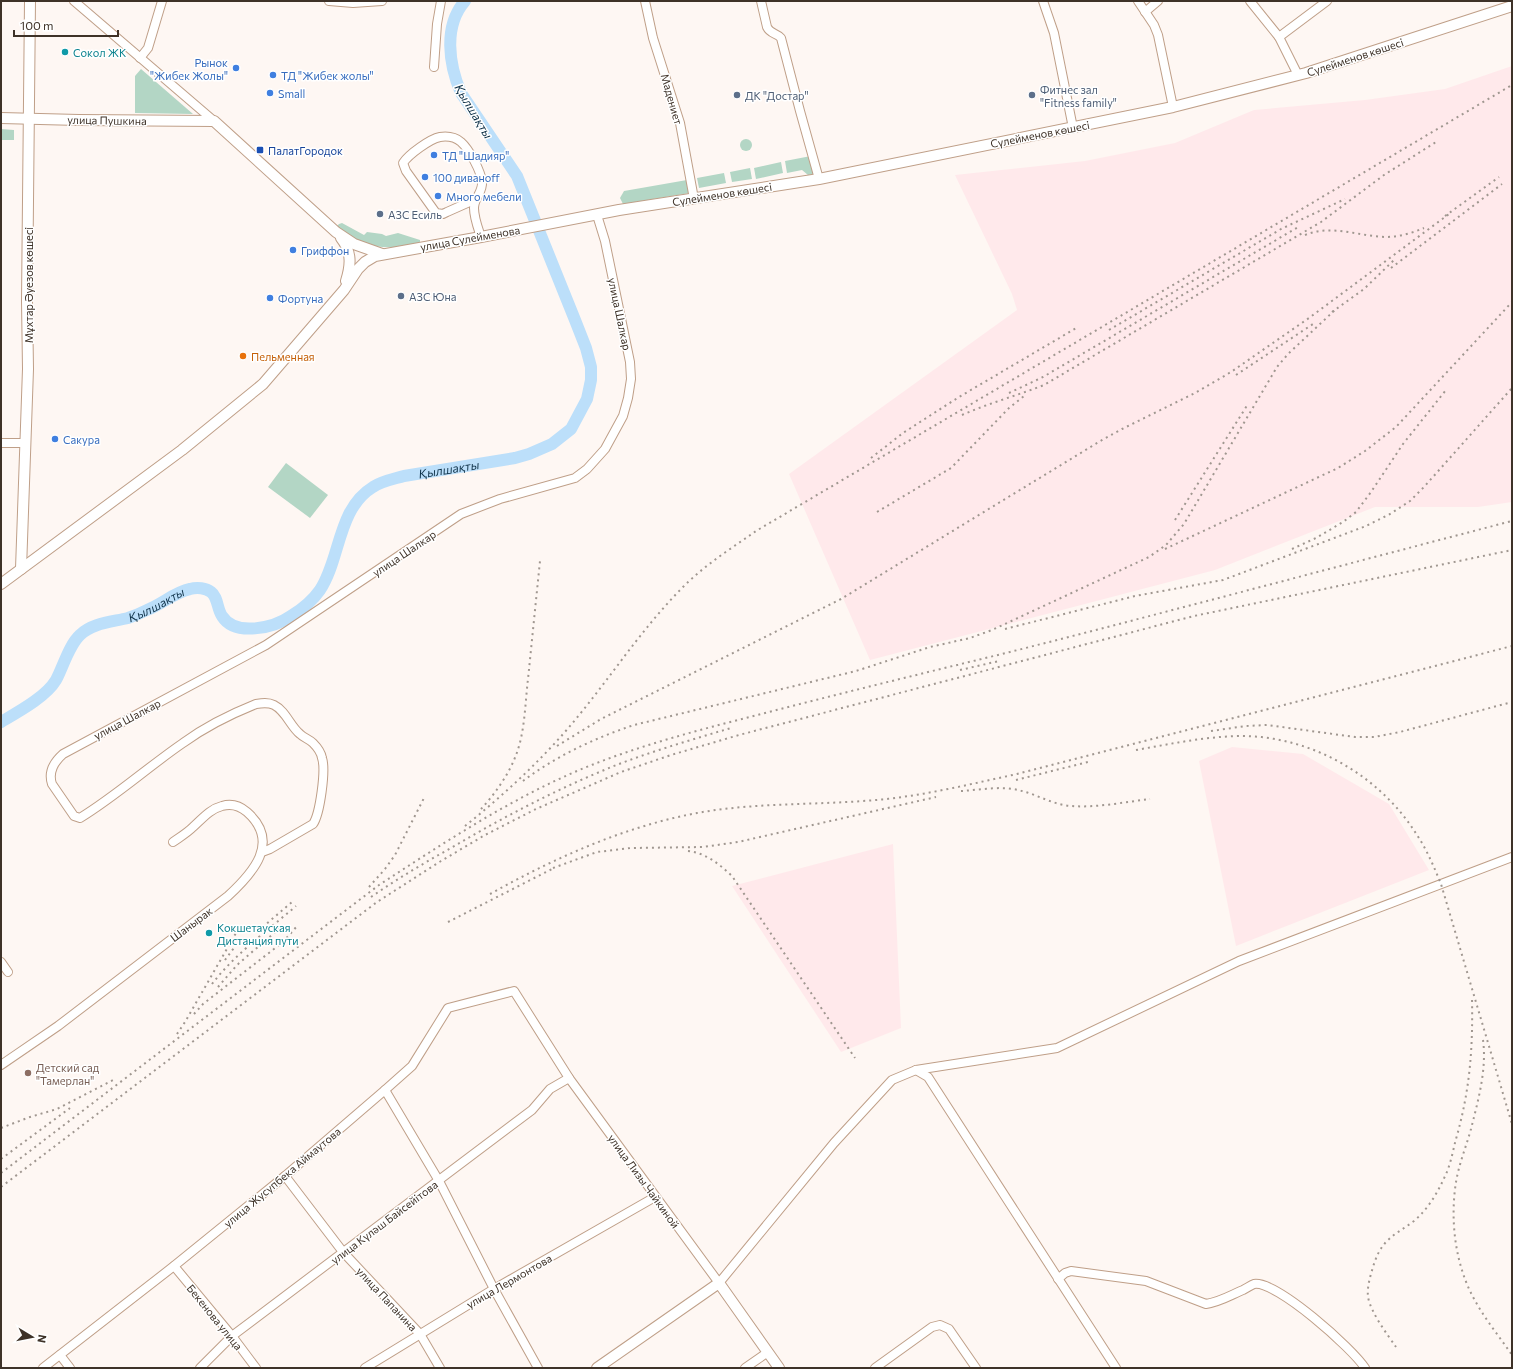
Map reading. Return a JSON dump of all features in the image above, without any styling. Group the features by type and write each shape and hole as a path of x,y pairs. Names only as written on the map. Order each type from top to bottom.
{"street":[{"name":"Мұхтар Әуезов көшесі","path":"21,569 28,369 30,1"},
{"path":"74,1 214,121 336,232 354,244 382,254"},
{"path":"140,58 148,48 162,1"},
{"path":"329,1 353,3 382,1"},
{"path":"434,67 436,31 441,1"},
{"name":"Мадениет","path":"645,1 654,38 680,123 694,199"},
{"path":"761,1 766,27 769,31 782,38 819,179"},
{"path":"1043,1 1054,33 1073,128"},
{"path":"1138,1 1154,25 1158,35 1173,107"},
{"path":"1145,12 1158,1"},
{"path":"1250,1 1280,37 1298,75"},
{"path":"1280,37 1327,1"},
{"name":"Сүлейменов көшесі","path":"559,222 819,179 1173,107 1298,75 1512,6"},
{"name":"улица Пушкина","path":"1,118 214,121"},
{"path":"474,200 443,214 436,212 406,171 403,163 412,154 440,137 448,136 461,142 476,165 482,182 481,189 474,200 474,216 481,237"},
{"name":"улица Шалкар","path":"262,852 270,850 313,824 318,814 324,770 323,759 315,745 308,738 300,734 278,708 270,704 260,703 252,706 205,729 183,742 99,806 80,818 74,816 52,784 50,772 53,765 64,754 266,645 461,514 500,499 576,478 597,459 612,439 623,416 631,379 630,362 606,246 598,215"},
{"name":"улица Сулейменова","path":"382,254 559,222"},
{"path":"336,232 347,247 350,258 349,273 344,290"},
{"path":"1,584 176,454 264,384 344,290 358,269 365,262 382,254"},
{"path":"1,443 26,443"},
{"name":"Шанырак","path":"1,1065 58,1026 228,896 253,869 262,852 264,838 260,827 252,816 243,808 232,804 221,806 209,812 192,828 173,842"},
{"path":"596,1368 719,1283 834,1143 892,1080 916,1070 1057,1048 1239,961 1512,857"},
{"path":"1,962 8,972"},
{"name":"улица Лизы Чайкиной","path":"514,991 569,1078 719,1283 779,1368"},
{"name":"улица Жусупбека Аймаутова","path":"43,1368 174,1266 285,1176 412,1066 448,1008 514,991"},
{"path":"916,1070 928,1077 1116,1368"},
{"name":"улица Күләш Байсейітова","path":"200,1368 232,1336 532,1110 550,1089 569,1078"},
{"path":"385,1090 439,1181 494,1289 538,1368"},
{"name":"улица Папанина","path":"285,1176 343,1252 420,1334 440,1368"},
{"name":"улица Лермонтова","path":"365,1368 494,1289 656,1197"},
{"name":"Бекенова улица","path":"174,1266 232,1336 256,1368"},
{"path":"1058,1279 1071,1271 1146,1281 1206,1304 1216,1302 1255,1284 1263,1285 1284,1295 1324,1326 1365,1368"},
{"path":"874,1368 932,1327 940,1325 949,1329 976,1368"},
{"path":"745,1368 768,1352"},
{"path":"60,1355 70,1368"}],"shaded area":[{"path":"1512,66 1512,502 1478,507 1375,507 1215,570 870,660 789,474 1017,310 1012,294 955,175 1085,161 1175,143 1254,110 1365,100 1445,89"},
{"path":"1232,747 1303,754 1389,804 1429,870 1236,946 1199,761"},
{"path":"893,844 901,1028 841,1052 732,886"}],"green space":[{"path":"141,69 193,114 135,113 135,76"},
{"path":"1,129 14,130 14,140 1,140"},
{"path":"744,139 748,139 752,145 748,151 744,151 740,147 740,143"},
{"path":"811,156 815,174 808,175 802,170 787,173 785,161"},
{"path":"781,162 783,173 756,179 754,168"},
{"path":"750,168 752,179 732,182 730,172"},
{"path":"724,173 726,183 699,188 697,178"},
{"path":"687,180 690,193 623,204 620,198 624,191"},
{"path":"342,223 364,235 367,232 386,236 398,233 420,240 420,244 386,247 366,244 347,234 337,226"},
{"path":"286,463 328,495 310,518 268,487"}],"waterway":[{"name":"Қылшақты","path":"1,722 31,704 46,692 56,680 66,656 76,639 90,628 96,625 128,618 179,593 196,588 211,592 215,597 222,616 228,623 236,627 255,628 275,624 299,611 320,590 327,577 346,521 352,508 361,496 373,487 404,476 515,458 529,454 552,444 571,429 587,399 591,380 591,367 586,348 517,176 461,93 457,82 451,58 451,34 453,22 465,1"}],"railway":[{"path":"465,826 504,793 541,758 579,715 652,621 668,603 692,578 728,550 756,531 1512,85"},
{"path":"962,415 1044,385 1321,222 1384,175 1436,142"},
{"path":"1445,216 1499,177"},
{"path":"1391,268 1502,184"},
{"path":"1109,330 1281,229 1345,199"},
{"path":"557,746 601,719 841,599 1102,440 1195,393 1231,372 1309,318 1449,214"},
{"path":"1009,393 1043,377 1300,226"},
{"path":"1305,235 1315,232 1335,231 1390,237 1415,232 1424,228"},
{"path":"1332,312 1364,289 1394,260"},
{"path":"1165,549 1338,468 1365,451 1396,427 1512,302"},
{"path":"523,781 576,748 634,725 856,671 930,647 970,638 992,630 1149,557 1166,545 1184,524 1277,367 1288,354 1336,309"},
{"path":"1236,375 1313,324"},
{"path":"871,458 903,433 959,397 1078,327"},
{"path":"1005,629 1135,596 1223,580 1366,526 1390,514 1410,501 1512,388"},
{"path":"1292,549 1316,538 1343,522 1356,512 1403,444 1446,390"},
{"path":"877,512 951,468 1009,408 1024,396"},
{"path":"1175,520 1248,404"},
{"path":"1,1173 379,885 500,809 577,771 645,746 714,726 1069,637 1512,521"},
{"path":"1,1187 377,902 485,835 536,809 621,772 671,755 739,735 1194,616 1512,550"},
{"path":"481,809 506,776 519,746 524,718 540,561"},
{"path":"490,894 539,868 590,845 643,826 670,819 697,813 738,807 882,799 960,787 1017,774 1512,646"},
{"path":"960,670 999,661"},
{"path":"1211,731 1246,726 1267,725 1355,737 1374,737 1400,732 1512,702"},
{"path":"371,897 411,871 471,836 555,792 619,764 731,728"},
{"path":"1136,750 1212,738 1238,736 1265,737 1291,742 1340,762 1383,794 1401,813 1417,835 1441,884 1512,1124"},
{"path":"1016,780 1088,762"},
{"path":"961,791 1007,788 1028,793 1058,804 1071,806 1100,805 1150,799"},
{"path":"369,887 395,855 425,796"},
{"path":"553,868 597,852 631,848 703,847 738,842 936,797"},
{"path":"688,851 701,854 717,863 732,876 855,1058"},
{"path":"448,922 552,869"},
{"path":"258,931 292,902"},
{"path":"212,984 241,953 296,906"},
{"path":"194,1014 203,1004 283,942 298,925"},
{"path":"218,987 237,965 281,927"},
{"path":"177,1034 236,933"},
{"path":"225,960 242,937"},
{"path":"1396,1347 1372,1310 1368,1297 1369,1282 1375,1260 1382,1247 1390,1238 1414,1221 1424,1211 1429,1205 1448,1170 1465,1103 1470,1069 1472,998"},
{"path":"1483,1040 1483,1074 1471,1129 1456,1182 1454,1196 1454,1226 1458,1256 1467,1284 1482,1312 1512,1355"},
{"path":"1,1128 57,1109 115,1079"},
{"path":"1,1159 70,1108"}],"place":[{"name":"Сокол ЖК","path":"65,52"},
{"name":"Рынок \"Жибек Жолы\"","path":"236,68"},
{"name":"ТД \"Жибек жолы\"","path":"273,75"},
{"name":"Small","path":"270,93"},
{"name":"ДК \"Достар\"","path":"737,95"},
{"name":"Фитнес зал \"Fitness family\"","path":"1032,95"},
{"name":"ПалатГородок","path":"260,150"},
{"name":"ТД \"Шадияр\"","path":"434,155"},
{"name":"100 диваноff","path":"425,177"},
{"name":"Много мебели","path":"438,196"},
{"name":"АЗС Есиль","path":"380,214"},
{"name":"Гриффон","path":"293,250"},
{"name":"АЗС Юна","path":"401,296"},
{"name":"Фортуна","path":"270,298"},
{"name":"Пельменная","path":"243,356"},
{"name":"Сакура","path":"55,439"},
{"name":"Кокшетауская Дистанция пути","path":"209,933"},
{"name":"Детский сад \"Тамерлан\"","path":"28,1073"}]}
